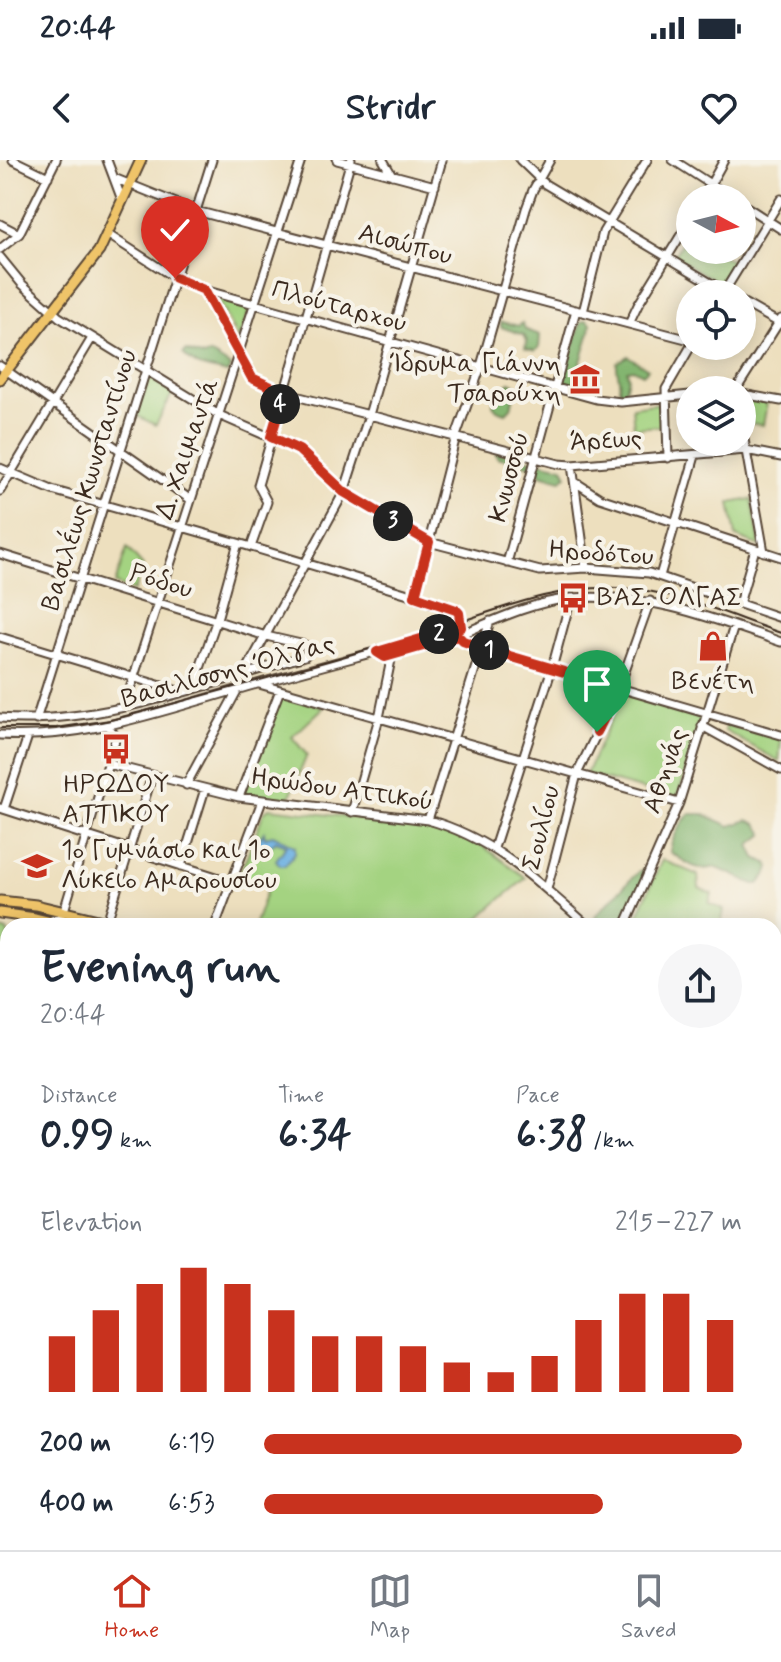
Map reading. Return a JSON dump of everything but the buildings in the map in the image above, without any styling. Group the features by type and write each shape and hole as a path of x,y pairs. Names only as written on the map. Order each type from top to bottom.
{"main road":[{"path":"2,372 96,256 141,160"},
{"path":"0,901 91,918"},
{"path":"0,913 29,918"}],"street":[{"path":"13,160 48,177"},
{"path":"0,249 19,234 56,160"},
{"path":"107,160 122,200"},
{"name":"Βασιλέως Κωνσταντίνου","path":"36,720 212,160"},
{"name":"Δ. Χαιμαντά","path":"129,704 127,698 133,678 301,160"},
{"path":"337,160 435,186"},
{"path":"383,160 392,175"},
{"path":"0,718 36,720 97,712 245,673 344,492 442,160"},
{"path":"520,160 539,179 704,280"},
{"path":"0,468 52,490 415,596 456,436 481,366 526,209 550,160"},
{"name":"Κνωσσού","path":"507,563 555,389 600,243 608,222 647,160"},
{"path":"673,160 709,184"},
{"path":"712,184 724,160"},
{"path":"251,547 267,502 258,485 350,162"},
{"name":"Αισώπου","path":"114,178 196,211 676,336"},
{"path":"733,280 781,199"},
{"path":"756,213 781,229"},
{"path":"0,224 19,234"},
{"name":"Πλούταρχου","path":"107,234 175,278 255,305 596,399 621,402 676,396"},
{"path":"629,324 676,243"},
{"name":"Ηροδότου","path":"0,257 22,284 52,312 219,415 299,450 344,492 429,542 540,571 586,568 640,571 781,618"},
{"path":"204,290 252,378"},
{"path":"745,376 780,322 756,309"},
{"path":"0,491 92,338"},
{"path":"668,458 666,396 668,385 683,360"},
{"path":"2,372 53,401 191,500"},
{"name":"Άρεως","path":"234,373 284,393 572,465 695,456"},
{"path":"756,397 781,401"},
{"name":"Άρεως","path":"756,452 781,457"},
{"path":"660,576 695,456"},
{"path":"747,456 764,552"},
{"path":"572,465 586,568"},
{"path":"575,482 600,498 781,557"},
{"path":"198,687 197,677 238,543"},
{"path":"739,604 755,549"},
{"name":"Ρόδου","path":"0,554 266,636 305,645 309,650 305,656 245,673"},
{"name":"Βασιλίσσης Όλγας","path":"0,735 79,732 108,726 458,629 462,624 459,613 415,596"},
{"path":"494,848 552,668 571,598"},
{"path":"377,652 385,657 458,636 521,610 571,598 650,601 682,608 781,642"},
{"name":"Σουλίου","path":"547,889 577,774 619,688 650,601"},
{"path":"428,820 490,621"},
{"name":"Αθηνάς","path":"629,918 679,803 734,626"},
{"path":"458,636 482,648 781,735"},
{"path":"0,637 180,692"},
{"path":"352,812 379,718 392,655"},
{"path":"257,684 679,803"},
{"path":"186,785 238,689"},
{"path":"239,797 280,690"},
{"path":"57,918 64,911 116,737 108,726"},
{"path":"702,726 781,770"},
{"path":"28,736 2,808 232,882"},
{"name":"Ηρώδου Αττικού","path":"108,764 239,797 428,820 455,827 494,848 579,918"},
{"path":"108,918 152,776"},
{"path":"181,866 205,789"},
{"path":"218,918 262,801"}],"green space":[{"path":"688,264 736,264 726,280 715,280"},
{"path":"216,297 250,308 238,340"},
{"path":"587,320 591,324 590,332 574,385 569,387 565,385 564,378 581,322"},
{"path":"501,322 519,326 522,323 526,330 540,335 539,348 535,351 525,348 527,341 524,335 501,327"},
{"path":"186,351 204,357 210,354 231,367 227,373 204,368 183,354"},
{"path":"628,356 648,369 643,374 633,369 627,370 625,390 621,391 617,363"},
{"path":"150,375 174,390 156,425 137,416"},
{"path":"510,382 516,385 511,408 506,413 493,405 495,394"},
{"path":"756,401 767,403 763,425 756,424"},
{"path":"661,403 662,426 634,428 632,407"},
{"path":"496,452 563,467 567,476 561,480 540,474 531,466 497,457"},
{"path":"752,499 760,546 736,537 730,503"},
{"path":"127,548 143,566 134,591 115,584"},
{"path":"623,692 702,718 677,799 586,774"},
{"path":"279,694 324,707 292,737 307,755 288,801 242,795"},
{"path":"725,725 781,739 779,761 725,731"},
{"path":"269,808 435,827 480,844 526,878 480,918 257,918 268,887 239,876 264,812"},
{"path":"690,814 703,814 730,826 748,820 757,824 764,834 750,845 756,858 770,867 759,884 715,867 697,868 670,852 677,832"},
{"path":"662,860 698,875 699,888 712,894 709,903 724,910 722,918 637,918"},
{"path":"639,871 647,872 627,918 596,918 595,916"}],"water":[{"path":"264,832 265,837 273,835 295,846 295,853 285,865 280,865 276,860 287,845 276,841 261,849 258,841"}],"railway":[{"path":"0,728 56,728 110,720 307,667 520,602 568,591 618,588 660,593 701,604 781,633"}],"place":[{"name":"Ίδρυμα Γιάννη Τσαρούχη","path":"585,379"},
{"name":"ΒΑΣ. ΟΛΓΑΣ","path":"573,598"},
{"name":"Βενέτη","path":"713,646"},
{"name":"ΗΡΩΔΟΥ ΑΤΤΙΚΟΥ","path":"116,749"},
{"name":"1ο Γυμνάσιο και 1ο Λύκειο Αμαρουσίου","path":"37,866"}],"route":[{"path":"175,278 204,290 252,378 284,393 271,437 299,450 344,492 429,542 415,596 456,610 461,627 377,652 385,657 458,636 482,648 619,688 597,732"}]}
